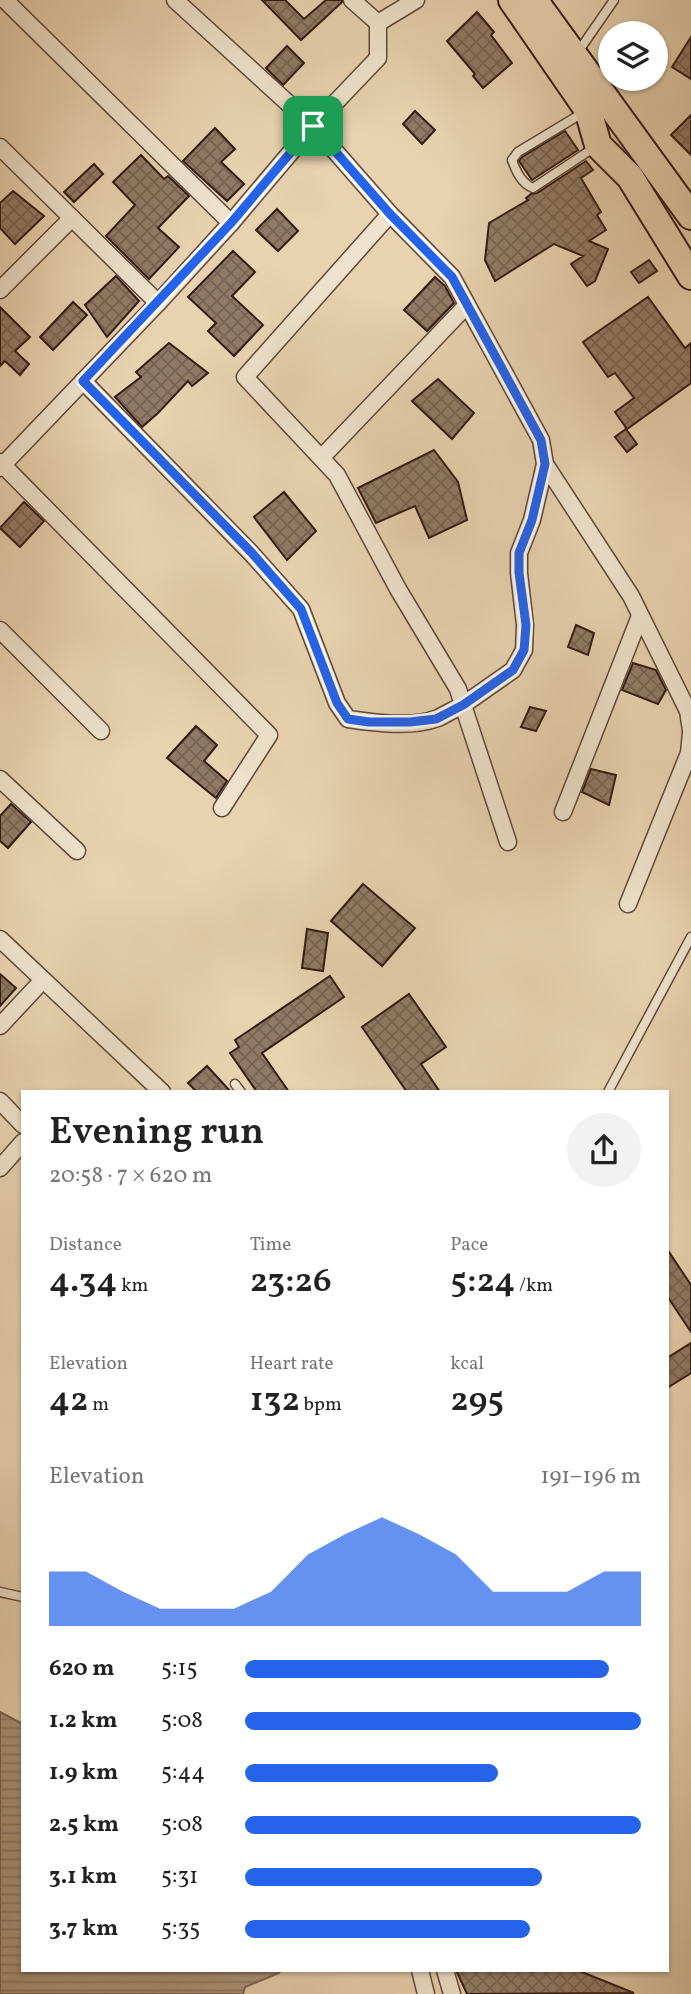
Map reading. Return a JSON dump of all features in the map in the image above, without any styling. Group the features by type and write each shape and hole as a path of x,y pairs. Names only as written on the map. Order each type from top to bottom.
{"highway":[{"path":"512,0 535,7 691,216"},
{"path":"535,7 588,110 598,145 630,177 691,276"}],"street":[{"path":"83,381 251,552 301,609 337,703 348,719 410,722 436,719 463,705 513,670 524,650 526,625 519,553 532,520 545,464 541,440 452,277 390,214 313,126 175,0"},
{"path":"222,808 269,735 1,465 158,303 231,223 313,126 378,58 378,23 352,0"},
{"path":"378,23 416,0"},
{"path":"13,3 231,223"},
{"path":"0,147 158,303"},
{"path":"390,214 245,377 337,475 398,589 458,689 508,842"},
{"path":"0,290 72,218"},
{"path":"322,457 467,305"},
{"path":"545,464 631,596 688,711 691,732 689,753 628,904"},
{"path":"563,812 640,616"},
{"path":"0,630 101,731"},
{"path":"0,779 77,851"},
{"path":"0,939 160,1090"},
{"path":"0,1026 43,980"},
{"path":"0,1101 21,1123"},
{"path":"0,1168 21,1144"},
{"path":"420,1972 426,1994"},
{"path":"446,1972 452,1994"}],"lane":[{"path":"575,58 614,0"},
{"path":"588,110 518,152 512,160 516,172 527,186 533,188 598,145"},
{"path":"609,1090 691,937"},
{"path":"235,1084 240,1090"},
{"path":"0,1592 21,1597"}],"shaded area":[{"path":"0,1712 21,1723 21,1972 280,1972 245,1987 243,1994 0,1994"}],"building":[{"path":"262,0 285,0 304,19 326,0 342,2 301,40"},
{"path":"477,12 494,32 491,35 512,63 483,88 473,76 475,74 447,41"},
{"path":"691,37 691,79 672,67"},
{"path":"287,46 304,63 283,85 266,68"},
{"path":"415,111 435,130 422,144 403,124"},
{"path":"691,115 691,155 671,135"},
{"path":"215,128 235,149 221,162 244,184 227,201 183,161"},
{"path":"565,131 578,150 532,180 519,161"},
{"path":"141,155 164,179 168,176 189,196 158,228 179,247 149,279 106,236 135,205 113,182"},
{"path":"586,161 593,170 581,178 601,212 597,215 606,230 589,241 608,249 595,281 587,286 571,264 583,256 554,244 495,281 485,260 489,223"},
{"path":"94,164 103,174 74,202 64,192"},
{"path":"13,191 44,216 15,244 0,228 0,203"},
{"path":"277,209 298,231 278,251 256,230"},
{"path":"233,251 255,272 232,296 263,325 234,356 208,331 216,323 188,297"},
{"path":"649,260 657,271 639,283 631,272"},
{"path":"116,276 139,301 107,337 85,305"},
{"path":"435,277 445,286 454,303 427,331 404,310"},
{"path":"648,297 685,348 691,343 691,383 627,429 615,412 634,398 615,373 608,377 583,342"},
{"path":"73,302 87,315 53,350 40,337"},
{"path":"0,307 30,337 15,351 29,364 20,375 5,361 0,366"},
{"path":"169,343 208,373 192,386 188,381 142,427 115,397 141,377 136,372"},
{"path":"438,379 474,413 452,439 412,401"},
{"path":"626,429 637,444 627,452 615,437"},
{"path":"434,450 458,482 467,520 429,538 415,506 376,523 358,488"},
{"path":"284,492 316,531 287,560 254,517"},
{"path":"24,502 44,521 20,547 0,528"},
{"path":"576,625 594,633 588,655 568,647"},
{"path":"633,663 656,670 666,690 658,704 622,690"},
{"path":"530,707 546,711 536,731 521,727"},
{"path":"196,726 217,745 204,761 227,781 216,798 167,758"},
{"path":"591,769 616,775 609,805 582,792"},
{"path":"11,804 31,822 8,848 0,841 0,816"},
{"path":"363,884 415,928 382,966 331,921"},
{"path":"307,929 328,933 323,971 302,968"},
{"path":"0,974 16,988 0,1006"},
{"path":"330,976 344,997 262,1053 288,1090 256,1090 230,1053 239,1047 235,1040"},
{"path":"409,994 446,1047 421,1064 439,1090 406,1090 362,1027"},
{"path":"207,1066 229,1090 195,1090 188,1083"},
{"path":"669,1252 691,1285 691,1332 669,1299"},
{"path":"691,1343 691,1373 669,1387 669,1357"},
{"path":"457,1972 582,1972 634,1993 467,1994"}],"route":[{"path":"313,126 390,214 452,277 541,440 545,464 532,520 519,553 526,625 524,650 513,670 463,705 436,719 369,722 348,719 337,703 301,609 251,552 83,381 231,223 313,126"}]}
